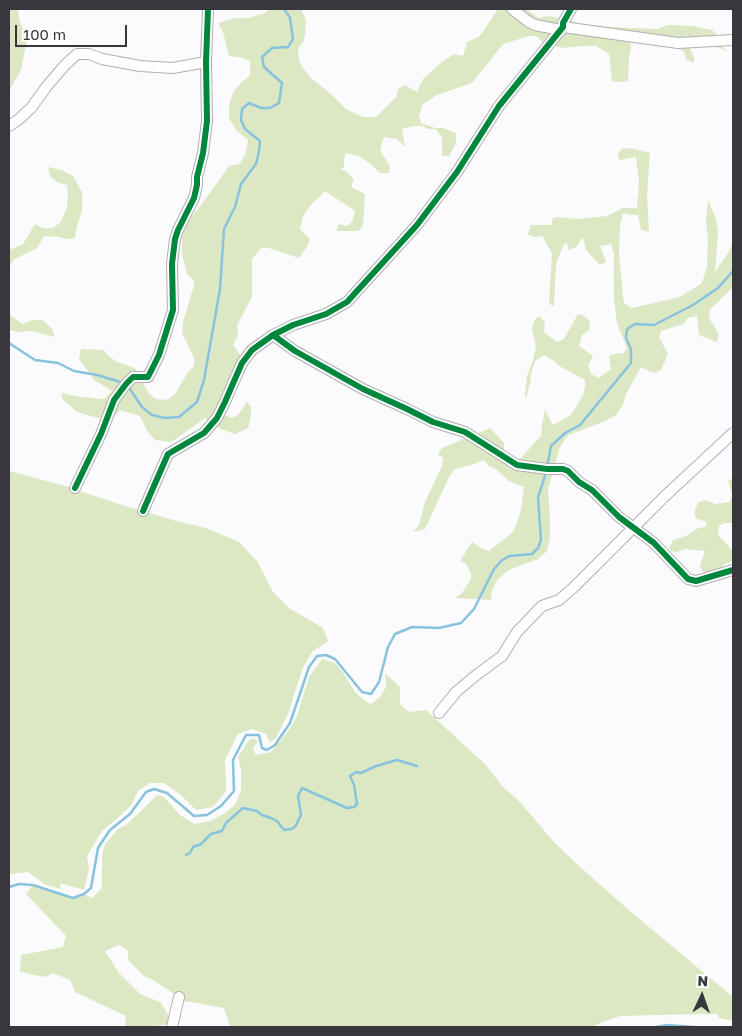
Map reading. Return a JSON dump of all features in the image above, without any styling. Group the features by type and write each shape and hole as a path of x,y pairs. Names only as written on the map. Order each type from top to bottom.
{"street":[{"path":"75,488 102,434 114,400 133,377 148,377 159,355 173,310 172,264 175,239 194,198 207,121 206,62 208,9"},
{"path":"512,9 535,25 562,29 678,42 733,40"},
{"path":"143,511 168,454 204,433 217,418 242,363 252,350 273,335 293,325 326,314 347,302 417,225 457,172 499,106 562,29 563,23 572,9"},
{"path":"9,126 31,108 47,86 77,54 89,54 103,59 140,66 173,68 206,62"},
{"path":"273,335 295,351 364,389 433,422 464,432 517,465 563,469 592,490 618,517 654,543 688,579 696,581 733,570"},
{"path":"439,713 456,692 502,656 517,632 542,606 559,600 573,588 665,496 733,433"},
{"path":"172,1027 178,997"}],"green space":[{"path":"9,9 18,9 19,19 27,39 21,70 9,91"},
{"path":"270,9 301,9 306,20 303,42 298,48 299,61 303,68 310,77 346,109 363,117 376,117 396,97 399,88 405,85 417,92 423,79 442,62 454,54 463,56 467,42 478,37 483,32 498,9 526,9 539,18 548,16 572,21 584,26 657,29 668,25 692,26 712,30 718,36 722,47 728,51 708,44 689,47 694,57 694,63 686,59 684,52 677,47 630,40 628,81 618,82 612,81 609,54 596,46 563,48 544,43 536,36 529,36 503,44 472,83 437,95 423,104 419,116 421,123 456,133 456,143 449,156 442,156 442,138 436,129 428,129 423,126 402,129 405,147 397,139 384,137 380,150 390,166 389,173 380,173 359,156 346,153 344,167 340,169 346,171 354,180 351,187 365,194 363,226 358,231 336,231 339,224 347,226 352,222 355,211 325,191 303,216 300,229 310,239 299,258 269,248 261,248 252,259 252,297 237,325 238,335 233,345 241,356 218,413 232,418 238,415 247,402 251,406 248,428 235,434 221,429 205,418 170,442 155,440 147,431 140,416 120,410 112,419 102,419 77,412 63,400 61,393 104,399 112,391 94,380 79,359 81,349 104,350 107,355 117,362 135,368 149,394 156,399 169,399 175,394 188,372 194,366 194,358 182,333 183,322 195,282 187,274 182,254 182,238 186,225 229,166 240,164 246,153 248,140 236,130 229,118 229,106 233,92 250,76 250,61 229,56 223,32 218,23 236,18 248,18 265,13"},
{"path":"623,148 650,153 647,195 649,232 641,230 638,215 623,213 620,225 619,253 624,303 632,308 680,297 702,283 707,267 708,238 706,222 708,200 716,219 718,232 715,272 733,242 733,287 710,310 709,318 719,334 717,342 699,335 697,316 687,318 684,324 661,331 659,337 668,354 661,370 654,373 641,367 626,394 623,405 616,415 568,435 560,447 548,489 550,536 547,551 538,559 509,570 497,580 492,591 491,600 455,598 462,593 471,579 471,573 466,564 460,561 472,542 489,551 511,534 516,526 521,510 524,487 509,481 484,460 455,469 449,477 425,529 413,532 419,525 425,502 442,466 443,458 438,454 442,448 490,428 504,443 504,459 518,461 541,436 545,410 553,425 571,415 583,395 585,380 544,355 535,361 526,399 527,376 536,347 532,329 534,321 539,316 545,323 544,332 557,342 564,339 578,314 590,321 589,330 582,335 579,346 593,356 588,365 591,374 599,378 611,369 609,356 624,353 627,348 617,323 614,297 614,255 611,244 600,246 606,262 600,265 586,250 583,237 576,247 568,250 567,242 563,246 556,264 554,306 549,304 552,253 542,236 528,235 531,225 551,225 553,218 577,219 607,216 623,208 637,208 639,181 636,157 619,160 618,153"},
{"path":"48,167 62,170 73,176 82,192 82,210 75,238 66,239 44,236 37,248 13,260 9,268 9,250 23,244 35,224 43,228 53,228 61,222 67,207 67,185 57,182 50,176"},
{"path":"9,314 22,324 33,320 43,320 52,329 55,337 32,331 18,332 9,330"},
{"path":"9,471 65,486 176,521 206,528 239,542 257,561 273,592 289,608 323,628 328,641 312,652 303,667 288,714 276,738 270,743 266,734 252,729 238,734 225,760 226,791 213,807 196,810 181,795 164,783 150,783 138,791 132,804 102,831 87,856 89,869 84,890 60,883 61,889 46,885 28,872 9,874"},
{"path":"731,479 733,481 733,523 724,523 719,526 718,535 733,551 733,562 726,563 717,571 708,574 702,571 700,566 705,551 685,549 676,552 670,551 669,548 673,540 707,526 705,521 697,519 695,516 695,510 699,502 706,500 715,504 730,502 732,495 728,480"},
{"path":"322,659 335,663 355,692 371,704 380,697 386,687 385,673 400,687 400,704 409,712 426,710 486,765 502,786 519,801 553,841 579,866 733,997 733,1021 719,1018 717,1014 698,1014 620,1016 593,1027 230,1027 224,1008 185,1001 144,976 128,960 128,951 119,945 105,951 119,973 140,994 160,1002 174,1023 150,1027 125,1027 126,1016 75,992 70,980 53,973 44,977 20,972 21,955 63,947 66,936 26,894 33,885 73,898 84,894 92,898 102,888 102,856 105,844 118,829 127,824 157,795 164,797 180,815 194,824 210,821 225,813 235,805 241,790 241,769 238,757 248,741 253,738 258,741 253,749 256,755 271,752 289,730 297,716 309,677"}],"waterway":[{"path":"128,386 142,407 152,415 165,418 179,417 197,402 204,380 220,289 224,229 235,207 241,184 256,164 259,151 260,141 245,129 241,120 242,109 249,103 261,108 270,108 279,103 282,83 264,67 262,57 272,48 288,47 293,39 290,18 284,9"},
{"path":"547,467 551,446 565,433 580,425 631,363 631,349 626,338 627,329 635,324 654,325 693,305 718,288 733,271"},
{"path":"9,343 35,360 58,363 74,371 124,383"},
{"path":"9,887 19,884 33,885 73,898 84,894 91,888 98,848 110,830 130,814 146,792 154,789 167,793 194,816 207,815 221,806 234,791 233,760 246,735 259,735 262,748 267,750 275,745 290,723 309,667 317,656 326,655 335,659 362,692 371,694 379,682 388,647 395,634 412,627 439,628 461,623 474,609 494,569 501,561 509,556 532,554 538,548 541,540 538,497 546,473"},
{"path":"186,855 190,853 193,847 201,844 211,834 222,831 226,823 243,808 257,811 277,821 284,830 291,829 295,827 301,815 298,796 302,788 347,808 354,807 357,804 354,785 350,776 356,772 361,773 397,760 417,766"},
{"path":"656,1027 667,1025 695,1027"}],"cycle path":[{"path":"75,488 101,434 114,400 133,377 148,377 159,355 173,310 172,264 175,239 194,198 207,121 206,62 208,9"},
{"path":"143,511 168,454 204,433 217,418 242,363 252,350 273,335 293,325 326,314 347,302 417,225 457,172 499,106 563,27 563,23 571,9"},
{"path":"273,335 295,351 363,389 433,422 465,432 517,465 568,471 579,482 592,490 619,517 654,543 688,579 696,581 733,570"}]}
